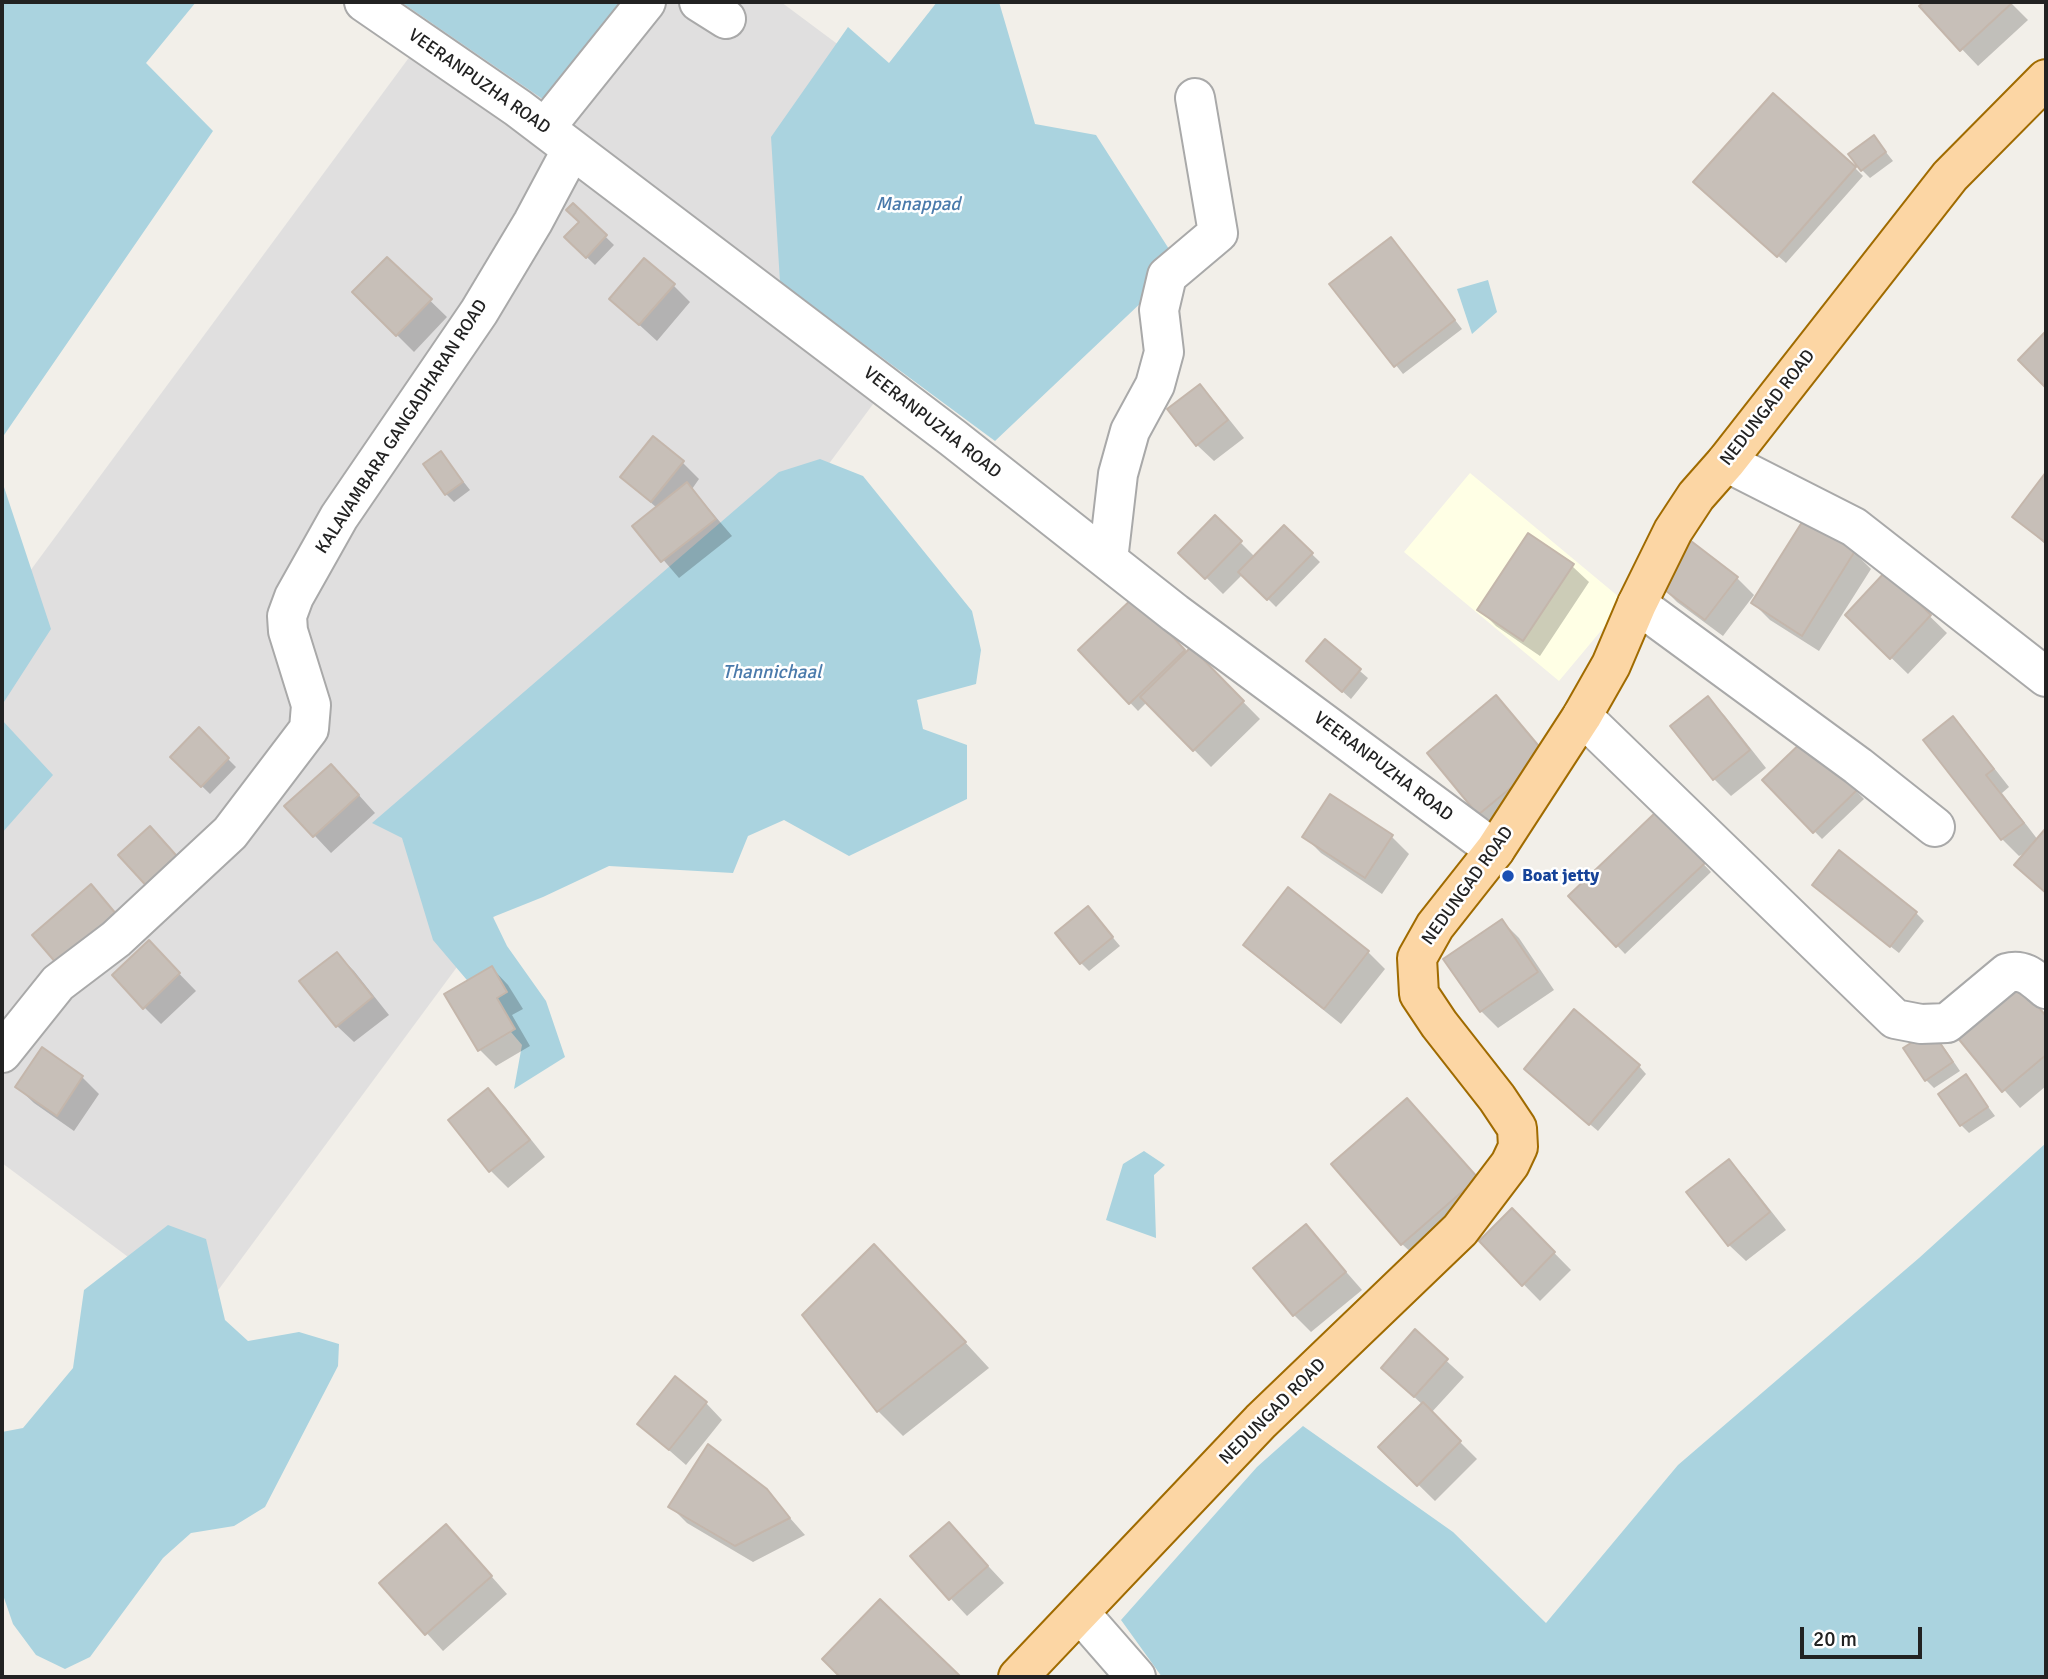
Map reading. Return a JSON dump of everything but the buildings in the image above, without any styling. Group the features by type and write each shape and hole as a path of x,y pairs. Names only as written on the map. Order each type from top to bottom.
{"main road":[{"name":"NEDUNGAD ROAD","path":"1018,1677 1261,1421 1460,1230 1510,1164 1518,1147 1517,1128 1419,994 1417,958 1436,926 1495,850 1582,716 1611,665 1672,531 1696,496 1726,462 1950,176 2046,79"}],"street":[{"name":"VEERANPUZHA ROAD","path":"364,2 559,138 953,438 1175,613 1495,850"},
{"name":"KALAVAMBARA GANGADHARAN ROAD","path":"2,1053 58,983 116,939 217,845 309,729 311,705 288,631 286,616 294,597 339,517 479,312 533,222 559,138 646,2"},
{"path":"1108,560 1118,474 1130,431 1155,385 1164,352 1159,310 1167,276 1218,233 1195,98"},
{"path":"1726,462 1854,527 2046,677"},
{"path":"1637,604 1858,766 1935,827"},
{"path":"1582,716 1895,1019 1921,1024 1947,1023 2007,973 2017,971 2029,975 2046,989"},
{"path":"1080,1613 1136,1677"}],"shaded area":[{"path":"450,2 781,2 1032,189 202,1312 2,1163 2,609"},
{"path":"1470,473 1625,602 1559,681 1404,552"}],"water":[{"path":"2,2 196,2 146,63 213,131 2,438"},
{"path":"401,2 629,2 547,102"},
{"name":"Manappad","path":"937,2 999,2 1035,124 1096,135 1176,260 1145,299 995,441 780,282 771,137 848,27 889,63"},
{"path":"1488,280 1497,312 1472,334 1457,289"},
{"name":"Thannichaal","path":"820,459 863,476 972,611 981,650 976,684 917,700 923,729 967,745 967,799 849,856 784,820 748,836 733,873 609,866 493,917 507,946 546,1001 565,1057 514,1089 522,1045 433,940 402,838 372,823 779,472"},
{"path":"2,481 51,629 2,705"},
{"path":"2,720 53,775 2,833"},
{"path":"2046,1143 2046,1677 1162,1677 1121,1620 1257,1467 1303,1426 1453,1532 1546,1623 1678,1465 1919,1258"},
{"path":"1144,1151 1165,1165 1154,1175 1156,1238 1106,1220 1123,1164"},
{"path":"168,1225 206,1239 225,1320 248,1341 299,1332 339,1344 338,1366 265,1507 234,1526 191,1533 163,1558 90,1657 65,1669 36,1655 13,1624 2,1592 2,1432 23,1428 73,1368 84,1290"}],"place":[{"name":"Boat jetty","path":"1508,876"}]}
